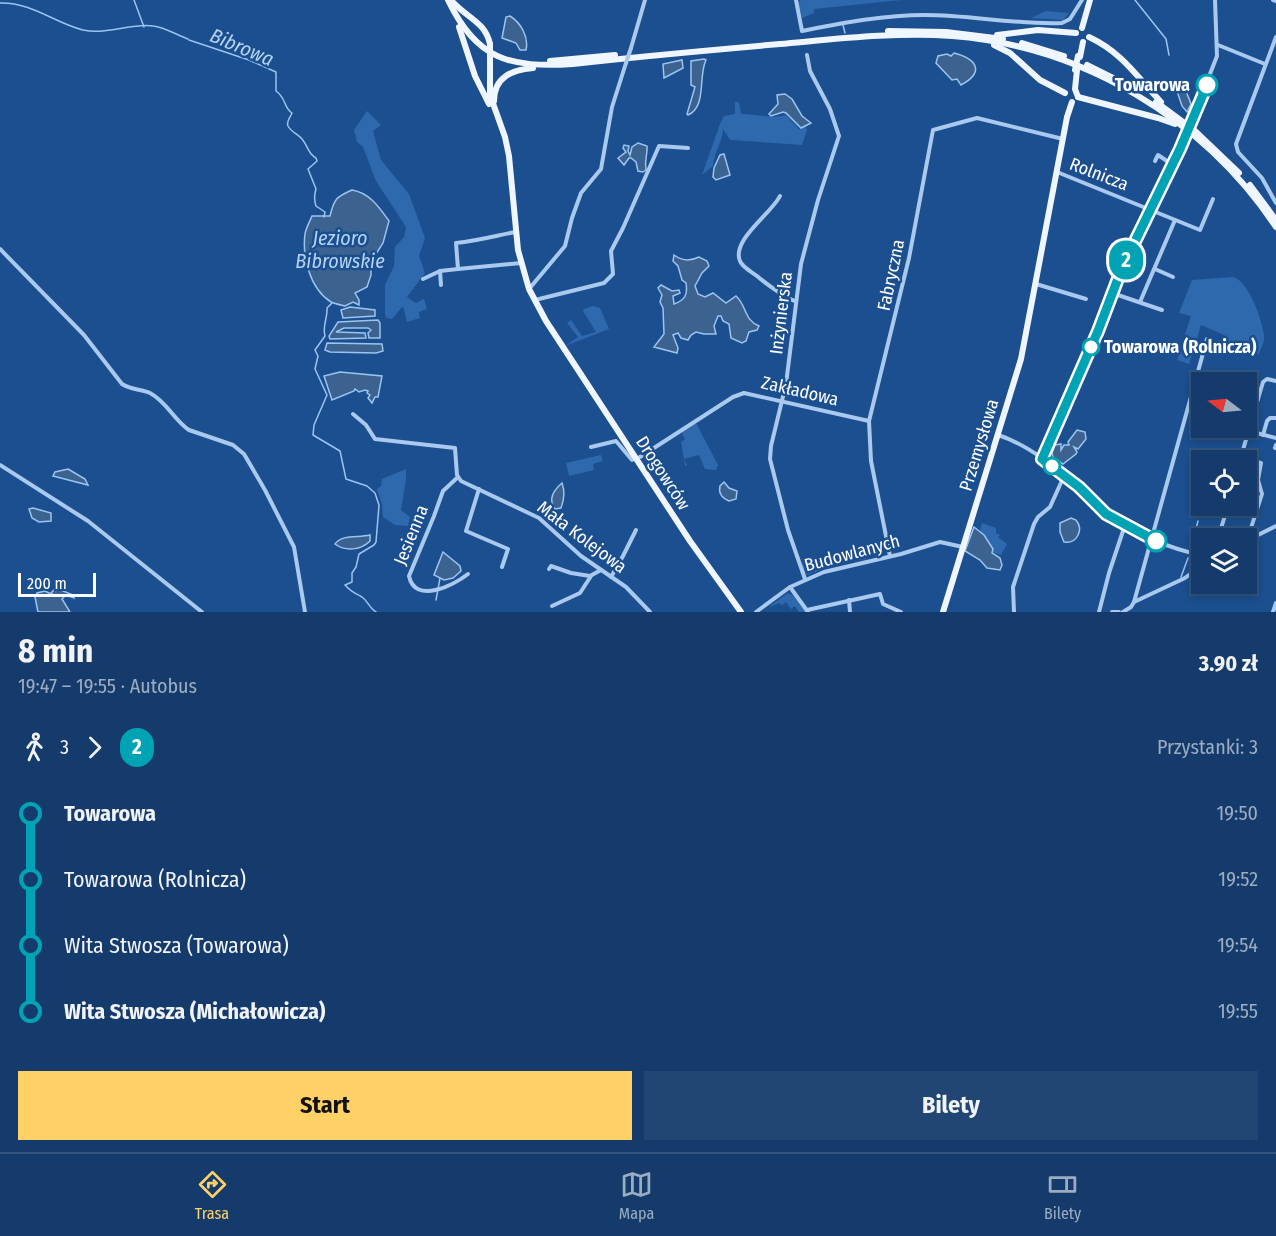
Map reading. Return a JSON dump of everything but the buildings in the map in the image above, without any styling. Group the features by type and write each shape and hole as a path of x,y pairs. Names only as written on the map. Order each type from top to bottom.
{"main road":[{"path":"450,0 459,21 475,76 500,127 511,182"},
{"path":"450,0 484,28 490,44 489,90 507,146 512,168 511,182"},
{"path":"1082,41 1076,37 1082,30 1090,0"},
{"path":"459,21 470,36 486,50 506,60 533,65 554,65"},
{"path":"495,111 494,92 506,75 516,70 554,65 885,36 978,37 1048,29 1082,30 1090,33 1089,37"},
{"path":"520,63 885,32 923,31 1021,43 1077,61 1119,80 1167,110 1192,128 1225,158 1276,220"},
{"path":"978,37 1007,51 1040,80 1070,90"},
{"path":"978,37 1039,52 1086,69 1139,96 1208,147 1235,175 1276,227"},
{"path":"1073,100 1070,90 1082,41 1089,37"},
{"path":"1089,37 1121,57 1167,110"},
{"path":"1070,90 1073,100"},
{"path":"1073,100 1158,117 1181,126"},
{"name":"Przemysłowa","path":"943,612 1021,359 1067,117 1073,100"},
{"name":"Drogowców","path":"511,182 515,232 521,263 535,301 690,541 741,612"}],"street":[{"path":"530,289 565,246 581,193 602,169 612,107 645,0"},
{"path":"796,0 803,31 853,21 906,15 1062,23 1070,19 1082,0"},
{"path":"1042,459 1122,268 1173,165 1215,63 1218,45 1215,0"},
{"path":"1276,38 1236,147 1266,184 1276,203"},
{"path":"1218,45 1265,64"},
{"name":"Inżynierska","path":"805,579 771,465 771,446 786,384 802,259 839,136 830,109 810,71 807,55"},
{"name":"Fabryczna","path":"890,556 871,461 869,421 909,258 933,130 977,118 1063,139"},
{"path":"535,301 604,283 611,277 613,270 611,251 659,146 688,148"},
{"path":"1155,161 1158,155 1173,165"},
{"name":"Rolnicza","path":"1057,172 1200,230 1213,199"},
{"path":"780,196 773,209 748,234 739,259 743,266 795,302"},
{"path":"1140,302 1175,220"},
{"path":"458,269 456,243 490,239 495,235 515,232"},
{"path":"0,249 84,335 122,384 129,389 149,392 168,407 189,430 233,445 244,454 266,490 294,547 305,612"},
{"path":"423,279 440,271 521,263"},
{"path":"1155,269 1173,277"},
{"path":"440,271 441,285"},
{"path":"1036,284 1086,299"},
{"path":"1112,293 1162,310"},
{"path":"1112,612 1121,612 1131,607 1134,602 1207,339"},
{"path":"1257,403 1263,382 1267,379 1276,381"},
{"name":"Zakładowa","path":"636,459 738,395 748,393 869,421"},
{"path":"353,414 366,425 375,439 455,448 458,477"},
{"path":"1263,435 1267,421 1270,418 1276,418"},
{"path":"1257,433 1276,438"},
{"path":"998,435 1015,442 1042,459 1079,487 1106,514 1168,547 1191,552"},
{"path":"591,447 617,441 632,460 636,459"},
{"path":"1257,462 1261,463 1258,480 1262,494 1257,511"},
{"path":"0,465 88,521 202,612"},
{"path":"1014,612 1013,587 1034,524 1050,507 1064,476"},
{"name":"Mała Kolejowa","path":"458,477 461,481 535,515 581,556 626,587 650,612"},
{"name":"Jesienna","path":"458,477 443,491 409,576 414,586 433,591 444,588 468,574"},
{"path":"479,489 466,531 508,549 502,567"},
{"path":"1099,612 1125,525"},
{"path":"1257,536 1276,526"},
{"path":"611,577 636,530"},
{"name":"Budowlanych","path":"756,612 790,587 824,572 940,542 963,547"},
{"path":"549,569 551,566 567,573 591,576"},
{"path":"552,606 580,593 591,576 601,570"},
{"path":"1134,602 1191,573"},
{"path":"790,587 808,611 880,594 883,604 902,612"},
{"path":"849,600 850,612"},
{"path":"1273,612 1276,603"}],"shaded area":[{"path":"801,0 901,0 814,9 814,13 802,18 798,2"},
{"path":"1046,11 1069,13 1063,20 1031,18"},
{"path":"735,102 739,102 741,114 786,115 799,129 806,126 807,130 802,145 730,140 723,129 713,166 702,175 724,116 735,114"},
{"path":"367,111 381,125 373,131 381,160 409,194 425,238 419,256 425,273 407,297 416,303 424,299 427,309 419,312 420,318 407,322 403,306 392,319 385,315 385,285 394,266 395,247 404,237 406,227 376,181 363,147 357,142 354,130"},
{"path":"1233,277 1244,286 1258,311 1264,337 1259,354 1249,354 1222,345 1224,335 1201,325 1189,364 1177,360 1191,316 1179,313 1192,280"},
{"path":"593,306 600,308 609,329 565,346 578,337 567,323 571,320 582,336 596,332 583,311"},
{"path":"696,423 718,465 716,470 705,469 699,455 684,459 687,465 685,466 681,442 685,439 682,434"},
{"path":"601,455 603,461 593,464 594,470 569,476 566,463"},
{"path":"406,469 401,510 410,517 408,526 395,525 383,517 377,489 381,486 382,479"},
{"path":"982,523 996,528 996,533 1000,535 998,537 1007,544 1001,555 992,552 993,549 980,530"},
{"path":"865,553 866,559 840,563 807,575 802,570 803,560 806,565 816,561 832,562 836,558 837,562 840,559 841,562 865,556"},
{"path":"788,593 794,596 806,612 799,612 795,606 791,609 786,602 770,607"}],"water":[{"path":"510,16 518,22 523,31 526,50 520,50 516,43 502,38 506,17"},
{"path":"954,53 973,62 975,66 973,75 961,85 957,79 952,80 936,63 938,56 947,54 951,56"},
{"path":"682,60 683,68 664,78 663,64"},
{"path":"706,60 698,105 688,115 695,87 691,85 691,61"},
{"path":"1183,83 1191,104 1187,112 1182,106 1176,88"},
{"path":"785,94 792,99 802,116 811,123 801,128 786,113 771,116 769,114 778,104 777,95"},
{"path":"638,143 647,146 646,170 643,172 638,171 636,162 631,158 624,165 618,158 626,152 624,145 629,146 630,155 632,147"},
{"path":"724,154 730,175 716,180 713,177 714,168 720,155"},
{"name":"Jezioro Bibrowskie","path":"352,190 369,197 389,221 383,243 371,262 371,275 367,287 355,293 359,305 353,302 345,306 331,302 318,289 309,272 304,243 312,216 330,216 336,199"},
{"path":"674,255 690,260 699,257 707,261 709,266 695,286 698,294 705,297 713,293 726,303 736,296 748,317 759,326 757,330 749,332 746,341 742,343 731,338 729,324 718,316 714,326 716,334 696,332 688,340 681,338 678,333 673,335 678,348 677,353 654,347 664,334 663,308 660,302 662,295 658,288 661,285 672,291 679,290 680,293 673,296 674,304 683,299 687,291 686,283 682,280 678,266 673,261"},
{"path":"350,307 375,310 375,316 343,318 341,310"},
{"path":"378,320 380,338 369,338 368,333 371,330 368,328 344,328 336,332 365,333 366,338 330,339 329,336 338,322"},
{"path":"327,343 382,344 383,351 376,353 330,352 325,350"},
{"path":"340,372 382,376 378,397 375,397 372,403 368,398 370,395 368,391 359,392 355,389 332,400 324,376"},
{"path":"1077,430 1085,432 1086,439 1078,449 1074,447 1076,454 1063,464 1053,457 1055,445 1061,444 1061,450 1064,445 1069,445 1068,442"},
{"path":"68,469 85,479 88,485 53,476 55,472"},
{"path":"724,482 729,488 737,491 736,499 729,501 721,495 720,486"},
{"path":"562,483 564,492 562,505 561,508 555,509 552,495"},
{"path":"29,509 51,513 51,521 39,522 32,518"},
{"path":"1071,518 1078,524 1078,536 1072,541 1064,542 1060,532 1060,523"},
{"path":"974,527 984,535 993,549 992,553 1000,558 1002,565 1000,570 987,568 980,560 965,551"},
{"path":"370,535 370,541 358,548 349,549 335,544 342,539"},
{"path":"443,552 460,566 461,571 453,578 444,580 434,575"},
{"path":"56,588 73,595 74,598 66,595 62,599 70,612 38,612 35,597 37,593 45,591 55,596 51,593"}],"waterway":[{"path":"134,0 144,27"},
{"path":"1135,0 1166,39 1169,55"},
{"name":"Bibrowa","path":"0,3 33,9 83,30 101,31 153,26 188,39"},
{"path":"843,25 845,33"},
{"name":"Bibrowa","path":"189,40 249,60 276,72 276,91 292,113 288,126 302,139 317,161 308,169 316,189 314,198 316,206 325,212 324,217"},
{"name":"Bibrowa","path":"332,303 327,308 325,336 315,350 318,356 315,369 327,395 314,425 313,435 340,451 346,479 367,486 375,493 379,505 376,542 359,554 352,573 352,582 345,585 364,599 376,612"},
{"path":"1196,528 1198,521"},
{"path":"1181,577 1188,558"},
{"path":"436,600 440,578"}],"bus line":[{"name":"2","path":"1156,541 1111,518 1079,487 1042,459 1098,331 1117,279 1180,149 1207,85"}],"place":[{"name":"Towarowa","path":"1207,85"},
{"name":"Towarowa (Rolnicza)","path":"1091,347"}]}
